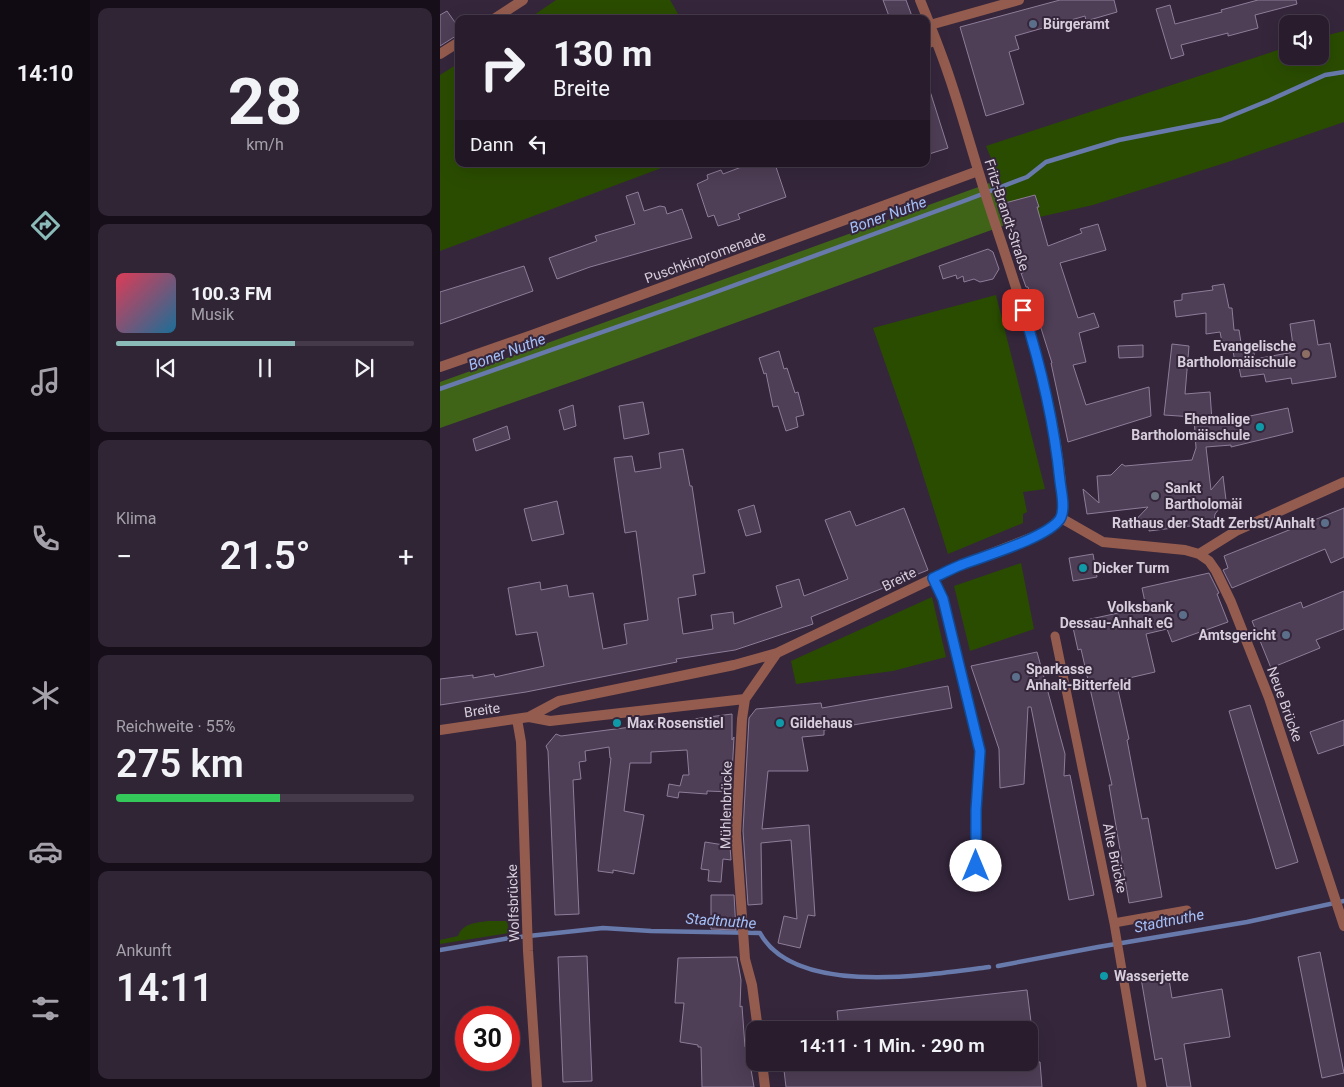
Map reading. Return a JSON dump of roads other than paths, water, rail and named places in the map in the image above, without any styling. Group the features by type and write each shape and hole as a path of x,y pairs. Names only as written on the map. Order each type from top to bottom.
{"street":[{"path":"500,15 523,0"},
{"name":"Fritz-Brandt-Straße","path":"920,0 926,15"},
{"path":"930,25 1020,0"},
{"name":"Fritz-Brandt-Straße","path":"930,25 931,42 952,83 987,201 1037,355 1050,410 1058,457 1063,511 1060,518"},
{"path":"440,54 455,45"},
{"name":"Puschkinpromenade","path":"440,367 979,175"},
{"path":"1060,518 1089,536 1103,542 1185,550 1198,554 1236,531 1344,482"},
{"name":"Breite","path":"440,730 529,717 559,701 734,665 777,653 959,566 1032,537 1050,528 1060,518"},
{"name":"Neue Brücke","path":"1198,554 1209,561 1216,571 1269,698 1344,926"},
{"path":"933,578 943,599 980,751 976,810 976,884"},
{"name":"Alte Brücke","path":"1055,636 1114,923 1142,1087"},
{"name":"Breite","path":"529,717 550,721 745,699 777,653"},
{"name":"Mühlenbrücke","path":"745,699 742,719 736,833 745,959 752,985 757,1021"},
{"name":"Wolfsbrücke","path":"516,719 520,742 528,951 537,1087"},
{"path":"1114,923 1187,910"},
{"path":"763,1071 765,1087"}],"waterway":[{"name":"Boner Nuthe","path":"440,389 705,296 964,201 1027,177 1046,162 1119,140 1221,120 1325,75 1344,72"},
{"name":"Stadtnuthe","path":"998,966 1247,922 1344,901"},
{"name":"Stadtnuthe","path":"440,950 510,938 603,928 760,933 777,953 802,966 832,974 865,977 899,977 989,967"}],"place":[{"name":"Bürgeramt","path":"1033,24"},
{"name":"Evangelische Bartholomäischule","path":"1306,354"},
{"name":"Ehemalige Bartholomäischule","path":"1260,427"},
{"name":"Sankt Bartholomäi","path":"1155,496"},
{"name":"Rathaus der Stadt Zerbst/Anhalt","path":"1325,523"},
{"name":"Dicker Turm","path":"1083,568"},
{"name":"Volksbank Dessau-Anhalt eG","path":"1183,615"},
{"name":"Amtsgericht","path":"1286,635"},
{"name":"Sparkasse Anhalt-Bitterfeld","path":"1016,677"},
{"name":"Max Rosenstiel","path":"617,723"},
{"name":"Gildehaus","path":"780,723"},
{"name":"Wasserjette","path":"1104,976"}]}
